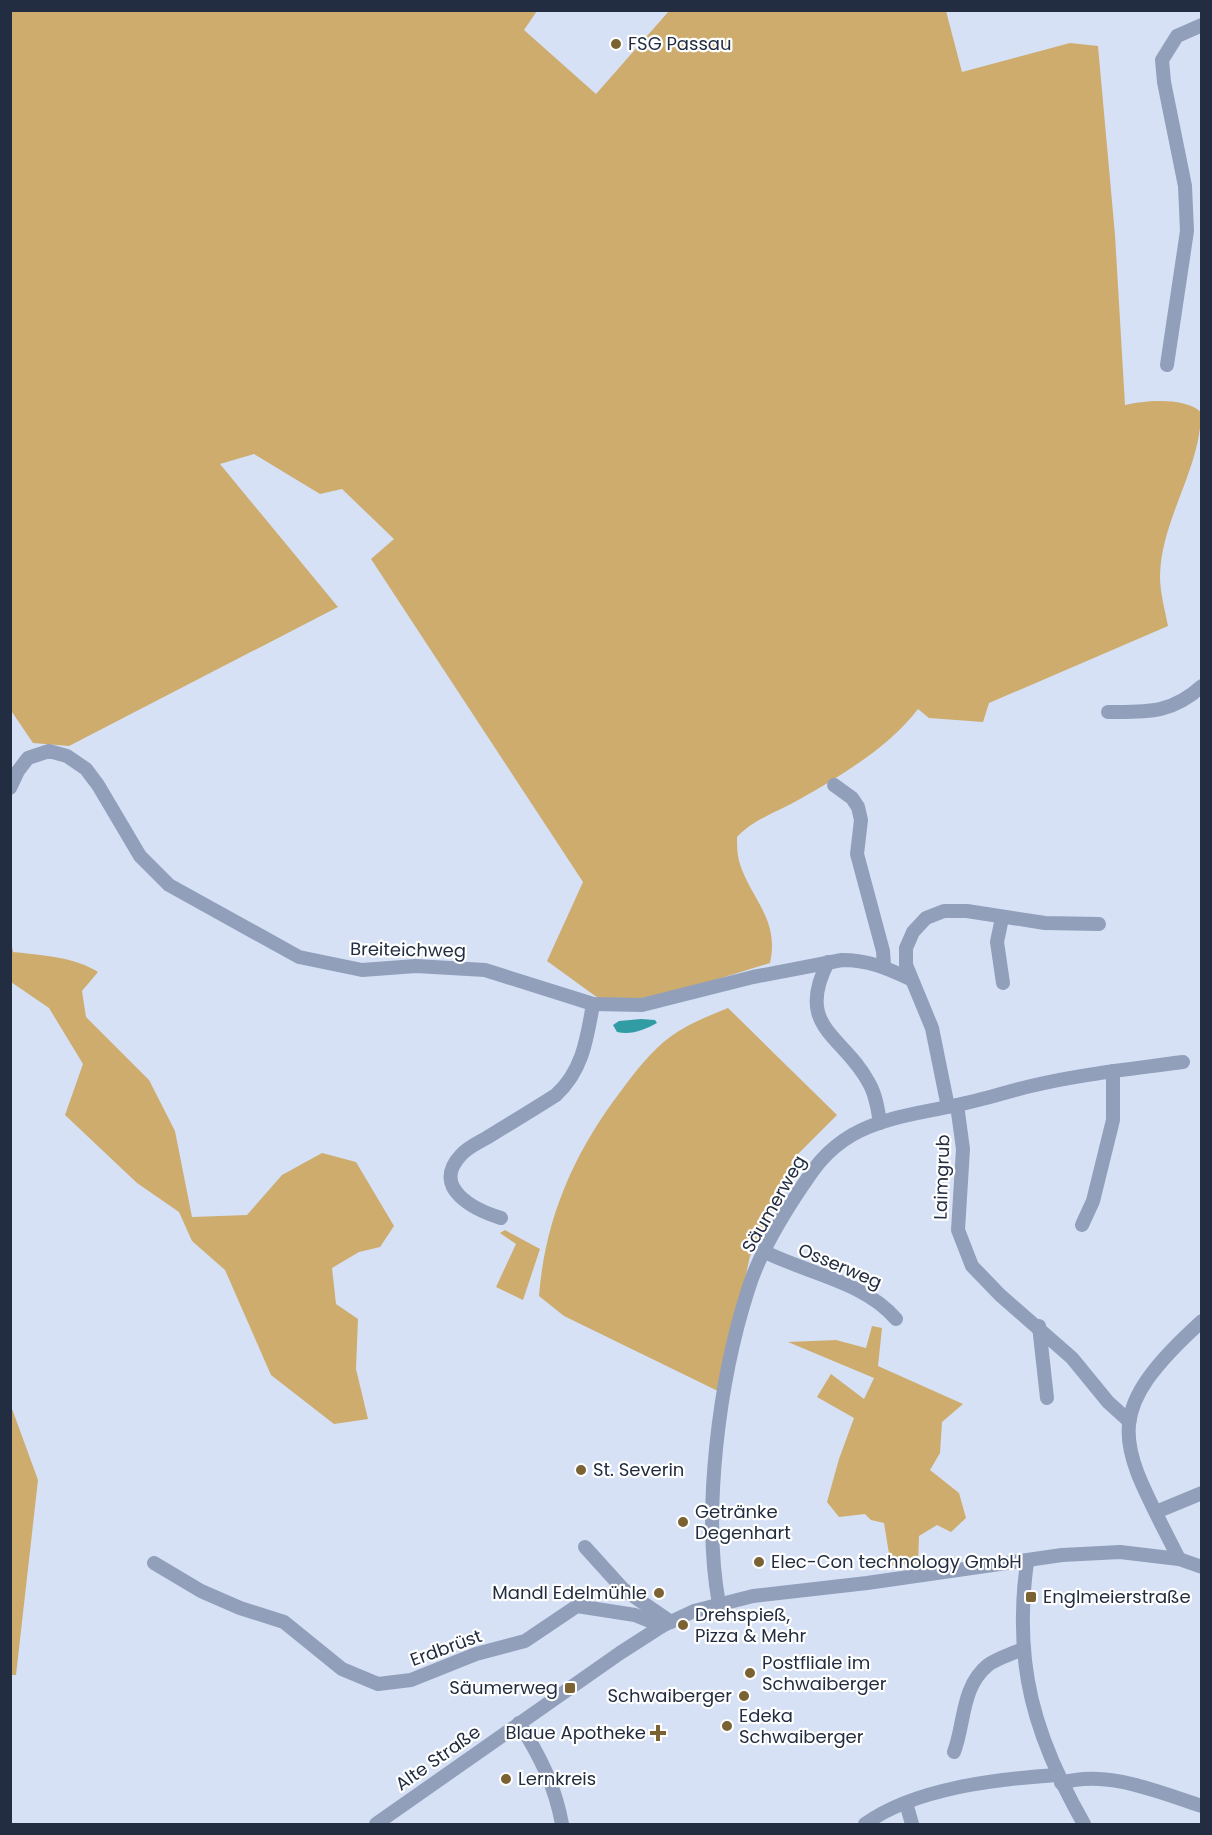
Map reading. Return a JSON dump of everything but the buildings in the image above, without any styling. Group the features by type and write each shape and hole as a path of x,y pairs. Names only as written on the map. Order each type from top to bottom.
{"street":[{"path":"1167,365 1187,231 1185,186 1164,82 1162,60 1177,36 1202,25"},
{"path":"1108,712 1154,711 1171,708 1188,699 1202,686"},
{"name":"Breiteichweg","path":"10,788 18,771 28,758 49,751 67,756 86,769 92,777 127,839 150,869 186,897 299,957 362,970 416,966 485,970 593,1004 657,1003 730,982 828,962 860,960 884,966 910,979"},
{"path":"834,785 852,798 858,807 861,820 857,854 883,951 884,966"},
{"path":"910,979 906,965 906,948 913,932 926,918 944,912 967,911 1002,918 1099,924"},
{"path":"1002,918 997,942 1003,983"},
{"path":"828,962 817,991 818,1014 834,1040 869,1083 880,1123"},
{"name":"Laimgrub","path":"910,979 926,1008 963,1149 958,1230 972,1266 983,1279 1038,1326 1129,1421"},
{"path":"501,1218 476,1210 456,1194 452,1172 456,1162 461,1154 566,1086 582,1058 593,1004"},
{"name":"Säumerweg","path":"719,1604 713,1572 711,1537 716,1452 740,1318 748,1288 765,1252 789,1206 818,1162 843,1141 880,1123 1032,1086 1113,1071 1183,1062"},
{"path":"1082,1225 1093,1201 1113,1120 1113,1071"},
{"name":"Osserweg","path":"765,1252 867,1296 884,1305 896,1319"},
{"path":"1179,1559 1132,1461 1129,1421 1136,1397 1156,1366 1202,1321"},
{"path":"1038,1326 1047,1398"},
{"path":"1156,1512 1202,1493"},
{"path":"585,1547 623,1589 666,1624"},
{"name":"Alte Straße","path":"376,1824 519,1723 666,1624 694,1611 753,1596 1027,1562 1062,1555 1120,1552 1179,1559 1202,1567"},
{"path":"1027,1562 1022,1600 1022,1649 1034,1714 1059,1779 1084,1824"},
{"name":"Erdbrüst","path":"154,1563 201,1591 240,1608 284,1622 342,1669 378,1684 411,1680 476,1654 525,1641 577,1606 635,1615 666,1624"},
{"path":"954,1752 965,1701 974,1681 989,1664 1022,1649"},
{"path":"519,1723 541,1759 550,1779 562,1824"},
{"path":"865,1824 906,1803 981,1783 1103,1779 1202,1806"},
{"path":"906,1803 912,1824"}],"shaded area":[{"path":"11,11 537,11 524,30 596,94 669,11 946,11 962,72 1070,43 1098,46 1115,235 1125,405 1154,401 1175,402 1194,407 1201,412 1195,454 1173,514 1162,555 1160,582 1168,626 989,703 983,722 929,718 918,709 893,736 864,759 816,790 744,830 737,837 739,861 771,933 770,963 663,996 629,999 598,998 547,961 583,882 371,559 394,539 342,489 320,494 254,454 220,464 338,607 69,746 33,743 12,712 11,715"},
{"path":"10,935 13,952 68,960 98,972 82,991 86,1017 149,1080 175,1131 192,1217 247,1215 282,1175 322,1153 356,1162 394,1226 380,1247 359,1252 332,1268 336,1304 358,1319 356,1369 368,1419 334,1424 271,1375 225,1270 192,1241 179,1212 137,1183 65,1115 83,1064 49,1008 11,982"},
{"path":"728,1008 837,1115 798,1154 750,1256 732,1340 724,1394 564,1316 539,1296 542,1268 555,1213 576,1162 604,1114 638,1069 663,1043 691,1024"},
{"path":"655,1020 657,1023 643,1030 628,1033 617,1032 613,1025 619,1021"},
{"path":"505,1230 540,1249 523,1300 496,1287 516,1244 500,1233"},
{"path":"872,1326 882,1328 878,1366 963,1404 942,1422 940,1453 930,1470 959,1493 966,1518 951,1532 937,1525 919,1536 918,1563 891,1566 884,1523 871,1520 865,1514 839,1517 827,1502 854,1418 817,1397 831,1374 864,1399 874,1378 788,1342 836,1340 866,1348"},
{"path":"11,1406 38,1480 16,1675 10,1675"}],"place":[{"name":"FSG Passau","path":"616,44"},
{"name":"St. Severin","path":"581,1470"},
{"name":"Getränke Degenhart","path":"683,1522"},
{"name":"Elec-Con technology GmbH","path":"759,1562"},
{"name":"Mandl Edelmühle","path":"659,1593"},
{"name":"Englmeierstraße","path":"1031,1597"},
{"name":"Drehspieß, Pizza & Mehr","path":"683,1625"},
{"name":"Postfliale im Schwaiberger","path":"750,1673"},
{"name":"Säumerweg","path":"570,1688"},
{"name":"Schwaiberger","path":"744,1696"},
{"name":"Edeka Schwaiberger","path":"727,1726"},
{"name":"Blaue Apotheke","path":"658,1733"},
{"name":"Lernkreis","path":"506,1779"}]}
